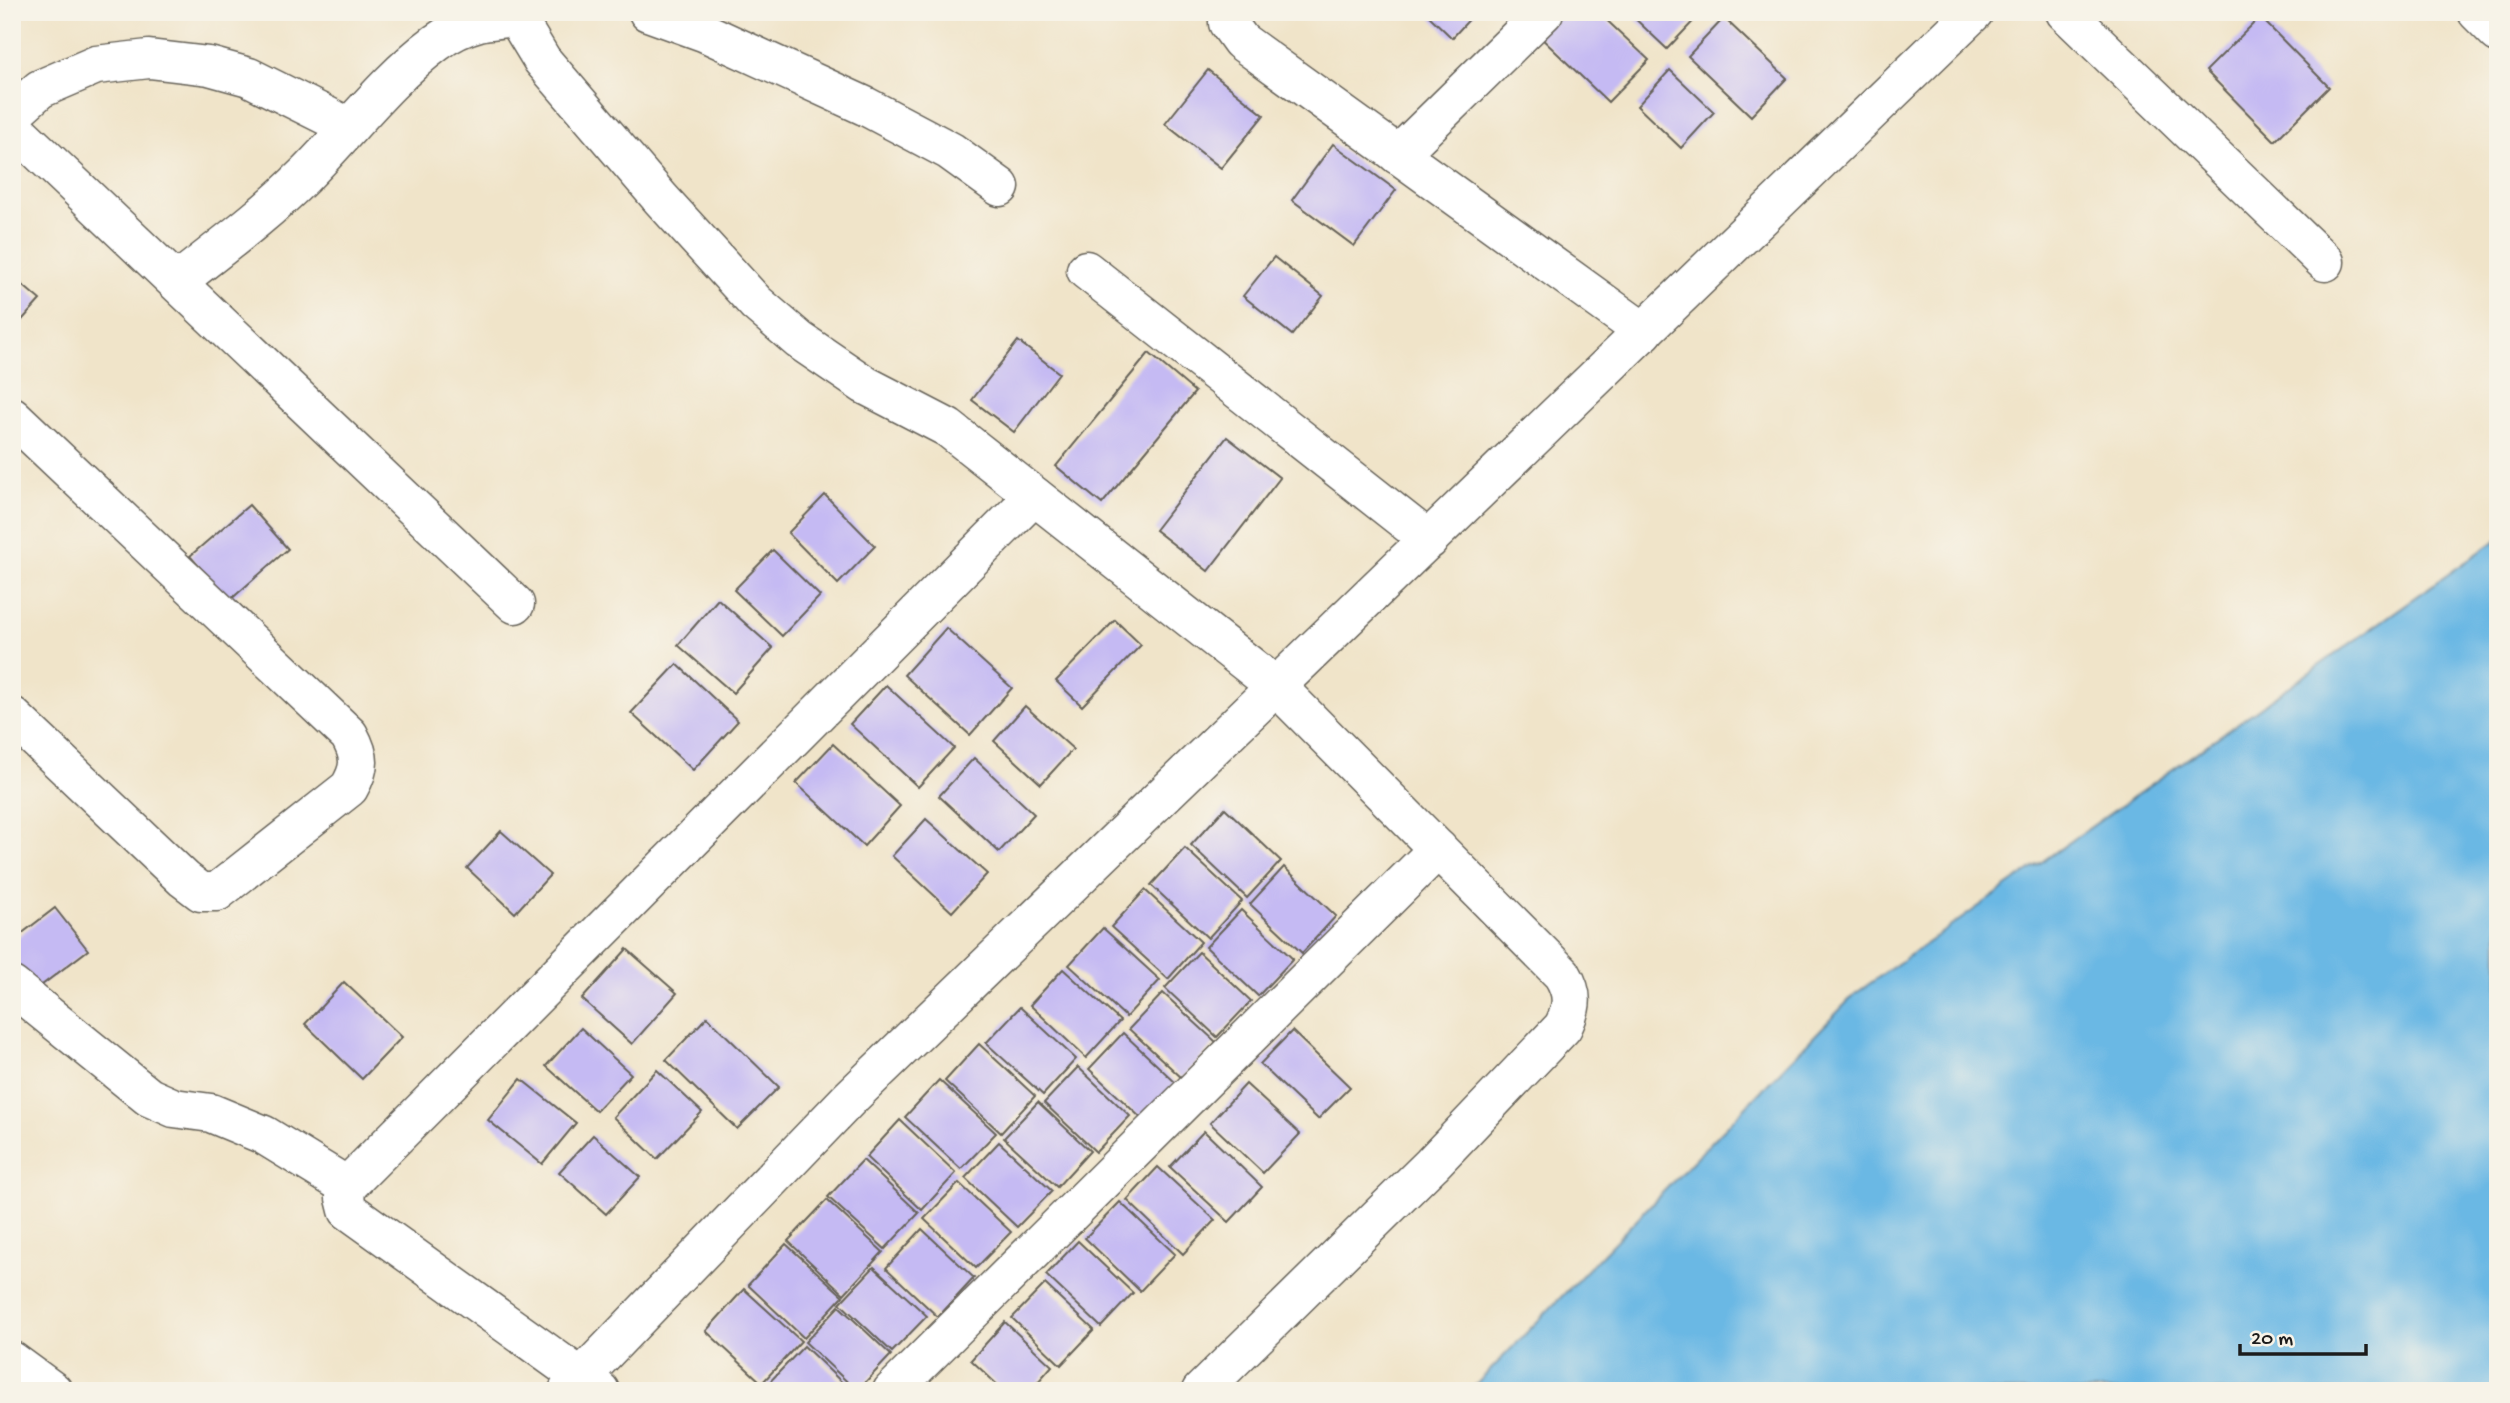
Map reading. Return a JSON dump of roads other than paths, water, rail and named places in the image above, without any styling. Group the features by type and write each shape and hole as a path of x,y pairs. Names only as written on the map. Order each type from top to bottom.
{"street":[{"path":"648,12 706,33 865,106 950,151 1000,187"},
{"path":"1228,12 1228,23 1241,41 1644,332"},
{"path":"1398,155 1544,12"},
{"path":"1034,496 347,1186 345,1198 348,1210 583,1386 850,1098 1974,12"},
{"path":"2065,12 2325,262"},
{"path":"2477,12 2498,33"},
{"path":"177,282 303,177 349,127 436,43 457,30 480,21 516,13 542,60 661,199 756,303 799,340 864,385 948,428 1277,687 1562,974 1570,989 1572,1006 1563,1027 1432,1164 1201,1391"},
{"path":"12,114 40,89 96,65 149,59 209,66 249,77 349,127"},
{"path":"12,125 515,604"},
{"path":"1086,270 1429,540"},
{"path":"12,415 349,735 357,750 359,771 349,788 216,892 201,892 12,716"},
{"path":"892,1391 1438,849"},
{"path":"12,986 149,1097 174,1108 211,1113 264,1135 347,1186"},
{"path":"12,1361 53,1391"}],"water":[{"path":"2498,539 2498,1391 1470,1391 1855,994"}]}
